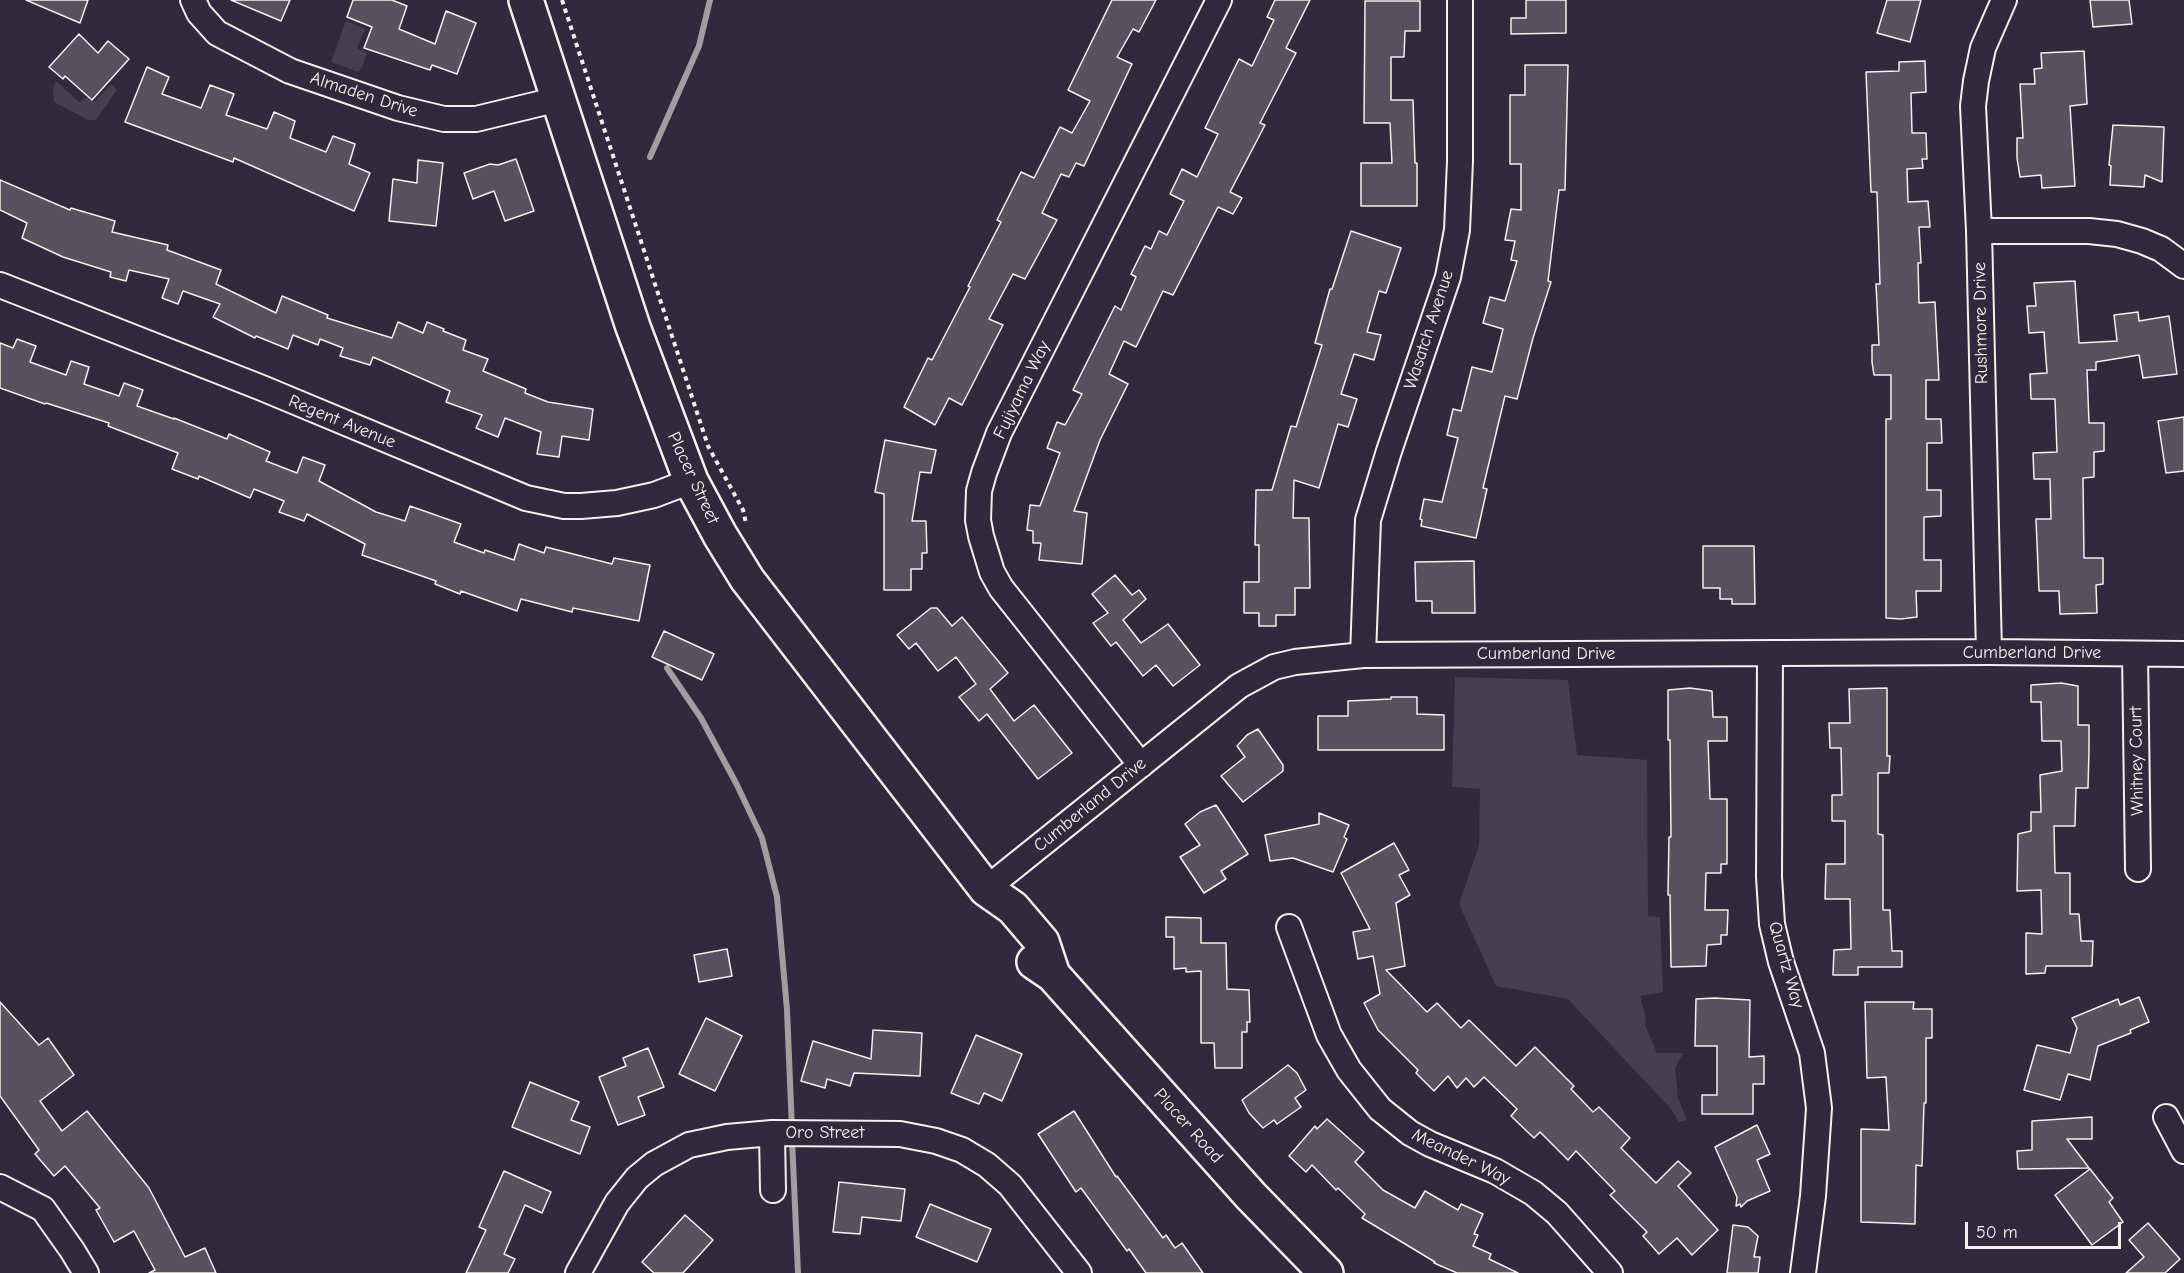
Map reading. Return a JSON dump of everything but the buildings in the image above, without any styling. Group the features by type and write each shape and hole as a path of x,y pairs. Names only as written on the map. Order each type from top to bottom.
{"main road":[{"name":"Placer Street","path":"526,0 633,327 691,481 720,536 747,579 986,889"},
{"name":"Placer Road","path":"986,889 996,923 1024,956 1053,975 1251,1196 1326,1273"}],"street":[{"name":"Almaden Drive","path":"193,0 199,13 217,33 290,71 398,108 444,118 476,119 559,99"},
{"name":"Fujiyama Way","path":"1141,765 1001,588 992,572 981,536 978,520 980,491 984,473 999,433 1219,0"},
{"name":"Wasatch Avenue","path":"1363,655 1368,520 1448,278 1457,230 1460,161 1460,0"},
{"name":"Rushmore Drive","path":"1989,652 1979,231 1973,106 1983,48 2004,0"},
{"path":"1979,231 2089,231 2117,234 2161,249 2184,266"},
{"name":"Regent Avenue","path":"0,285 262,388 526,498 564,506 617,503 654,495 691,481"},
{"name":"Cumberland Drive","path":"986,889 1239,686 1274,667 1295,662 1363,655 1989,652 2184,654"},
{"name":"Quartz Way","path":"1770,653 1769,877 1772,924 1781,962 1812,1053 1819,1108 1813,1196 1803,1273"},
{"name":"Whitney Court","path":"2135,654 2138,869"},
{"name":"Meander Way","path":"1289,927 1329,1035 1349,1070 1380,1109 1410,1133 1430,1144 1495,1171 1533,1193 1557,1213 1610,1273"},
{"path":"2166,1117 2184,1151"},
{"path":"772,1133 773,1190"},
{"name":"Oro Street","path":"578,1273 617,1203 637,1178 654,1164 689,1145 727,1137 772,1133 900,1134 948,1144 962,1150 987,1165 1010,1185 1079,1273"},
{"path":"0,1187 42,1209 86,1273"}],"path":[{"path":"562,0 708,446 751,531"}],"shaded area":[{"path":"346,21 365,29 357,48 367,53 358,72 331,62"},
{"path":"56,81 80,103 86,97 94,102 111,84 117,90 96,120 88,120 54,102 53,88"},
{"path":"1455,677 1568,680 1577,755 1647,760 1648,916 1660,917 1663,992 1640,996 1646,1018 1645,1025 1657,1053 1683,1053 1675,1069 1678,1098 1687,1120 1679,1122 1671,1109 1568,999 1496,986 1459,904 1479,845 1480,789 1452,787"}],"waterway":[{"path":"650,157 699,46 710,0"},
{"path":"667,668 701,718 762,838 777,897 787,1010 792,1129"},
{"path":"792,1139 798,1273"}]}
